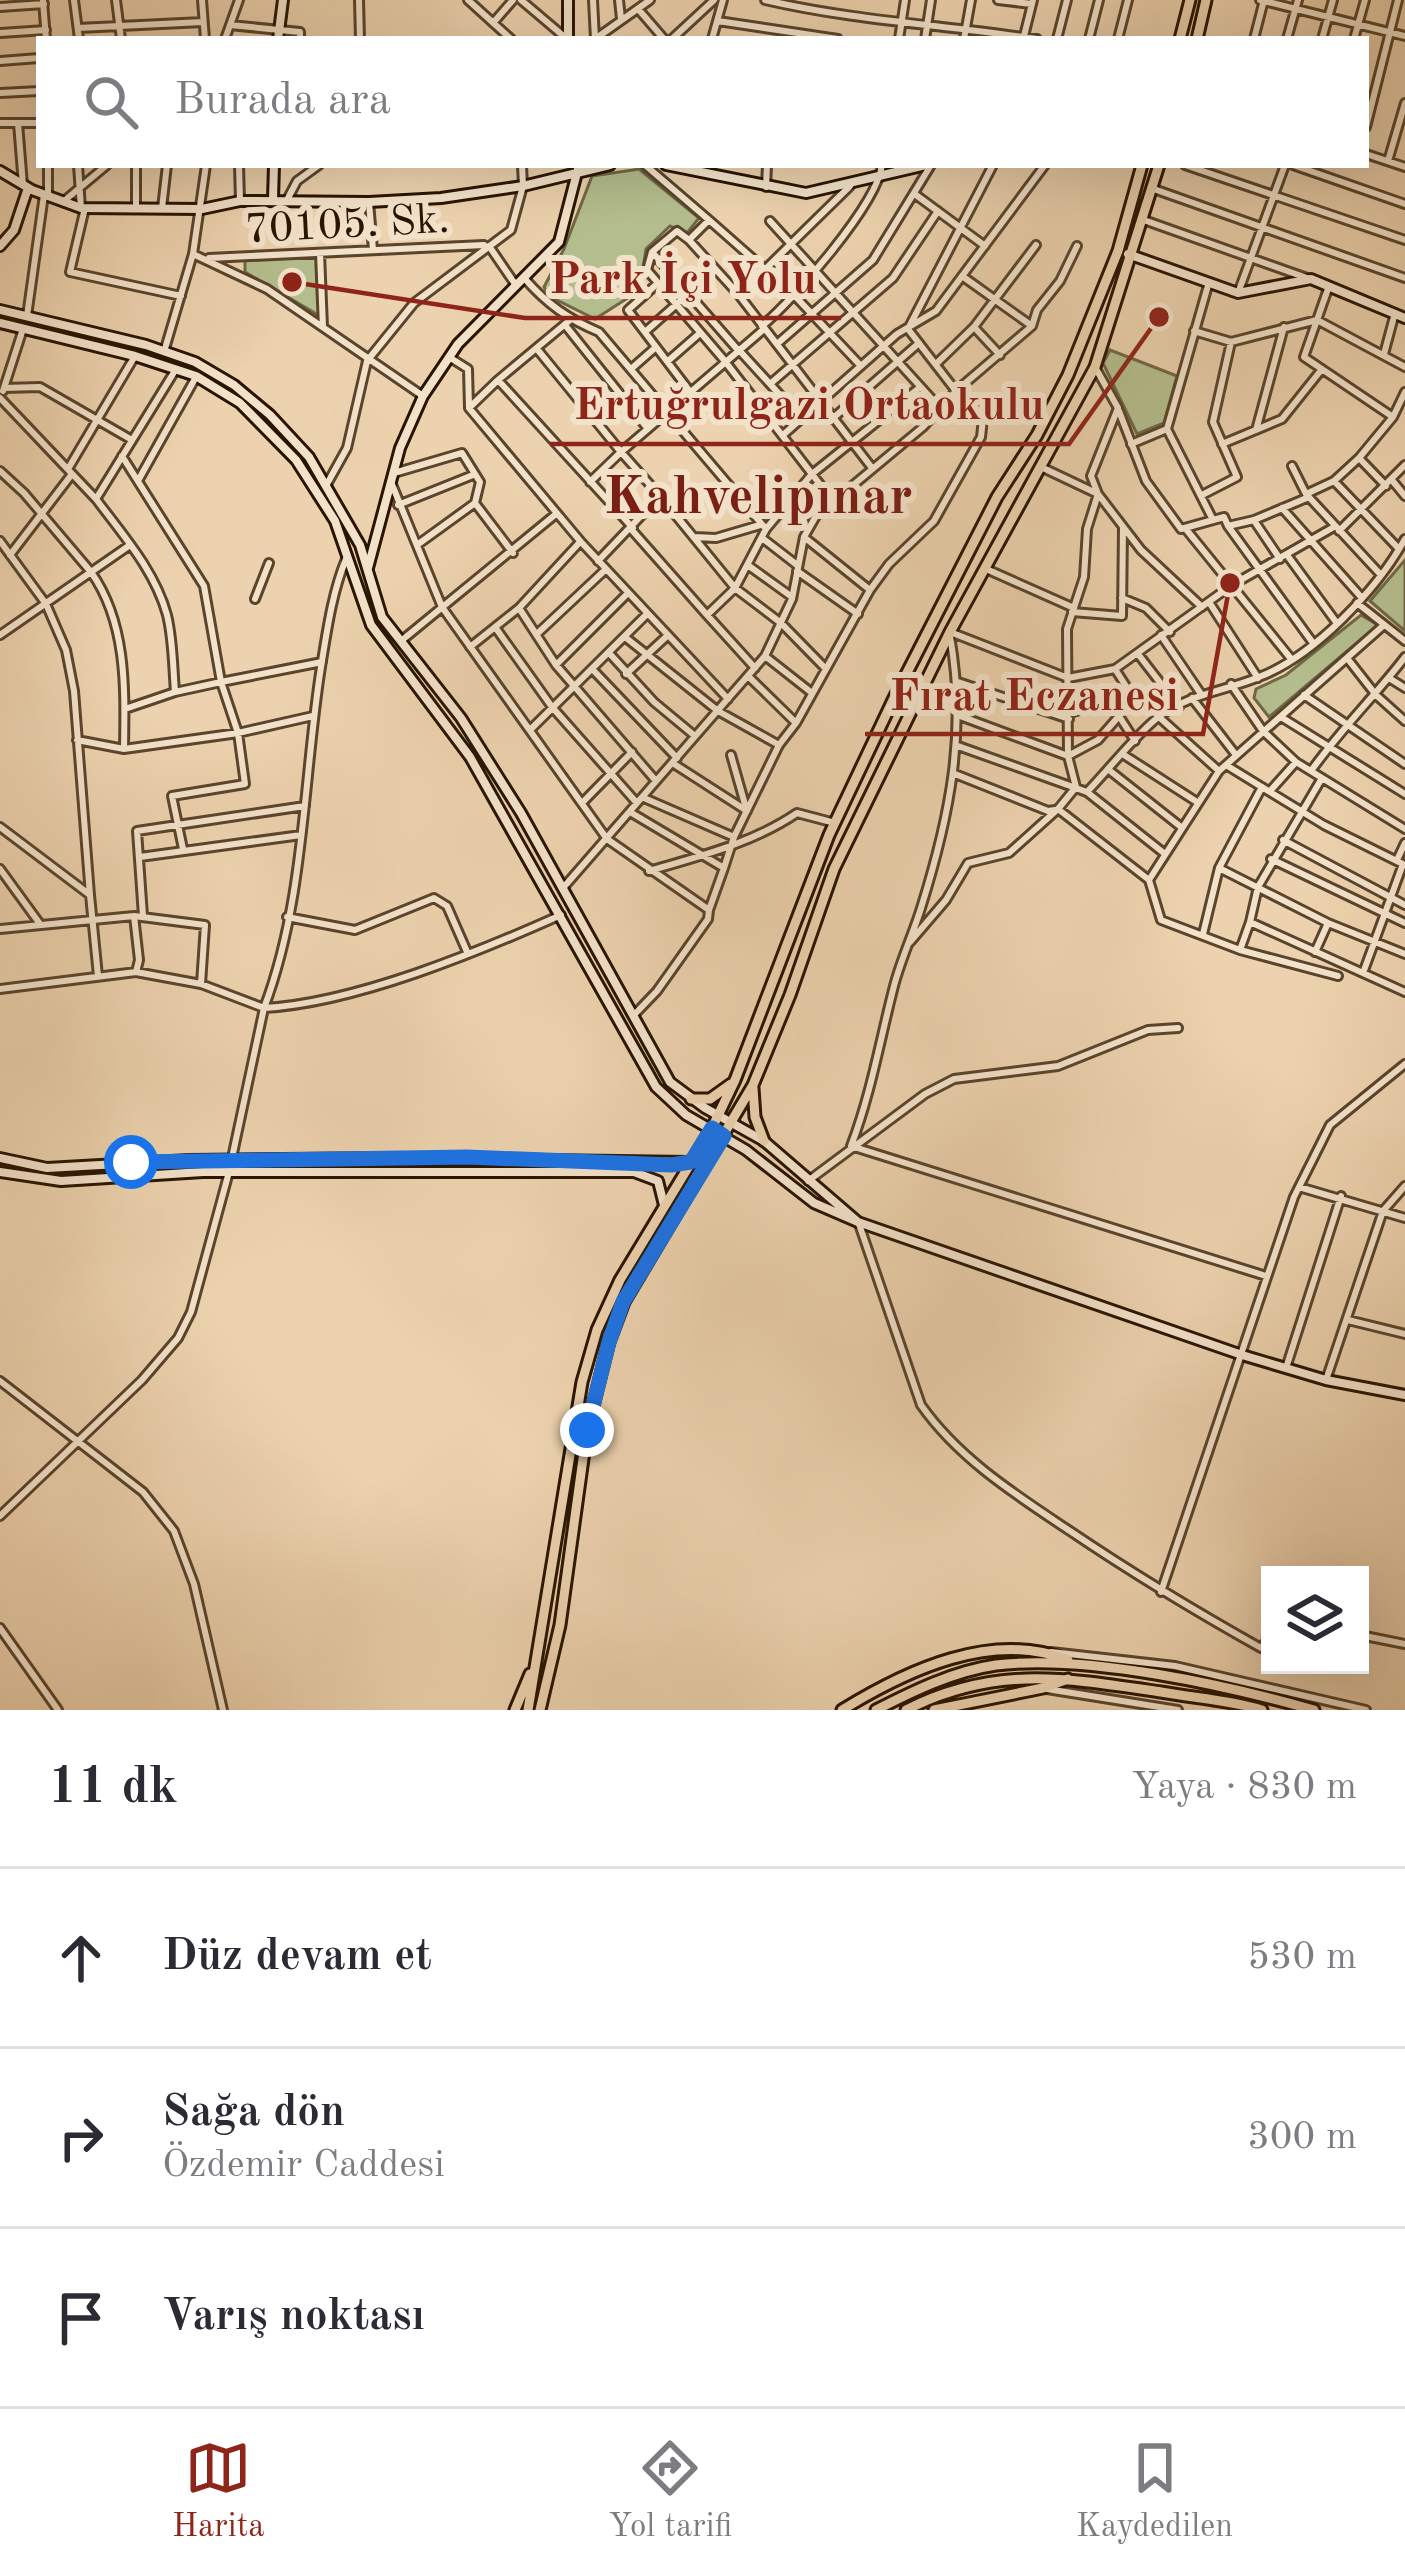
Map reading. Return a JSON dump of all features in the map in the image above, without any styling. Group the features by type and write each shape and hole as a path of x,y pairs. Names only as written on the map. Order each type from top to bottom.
{"main road":[{"path":"279,35 284,0"},
{"path":"567,36 568,0"},
{"path":"1181,36 1190,0"},
{"path":"1198,36 1206,0"},
{"path":"273,200 274,168"},
{"path":"0,172 46,196 84,208 202,209 240,201 441,198 523,186 578,168"},
{"path":"368,569 400,448 423,396 449,357 560,242 581,168"},
{"path":"680,168 806,193 917,168"},
{"path":"544,1710 578,1480 609,1342 623,1302 753,1085 834,869 950,632 1095,367 1141,168"},
{"path":"528,1710 587,1364 597,1330 620,1280 712,1128 835,823 932,621 1068,375 1141,219 1159,168"},
{"path":"0,246 14,230 25,186"},
{"path":"1124,253 1238,293 1311,279 1400,315"},
{"path":"0,310 195,362 234,385 270,415 327,484 361,545 382,617 460,718 521,813 670,1082 764,1141 858,1222"},
{"path":"0,323 196,376 240,403 296,460 334,521 371,625 470,758 656,1088 686,1115 724,1136 814,1203 858,1222 1242,1355 1326,1380 1405,1395"},
{"path":"691,1099 710,1099 735,1080"},
{"path":"753,1085 755,1118 764,1141"},
{"path":"0,1158 47,1168 467,1157 691,1162"},
{"path":"0,1172 62,1181 229,1172 634,1172 658,1181 664,1205"},
{"path":"515,1710 540,1646"},
{"path":"842,1710 932,1664 979,1653 1043,1651 1078,1665"},
{"path":"875,1710 929,1684 993,1665 1078,1665 1250,1692 1314,1710"},
{"path":"934,1710 1043,1688 1069,1678"},
{"path":"906,1710 940,1693 990,1680 1069,1678 1262,1710"}],"street":[{"path":"74,0 79,36"},
{"path":"116,0 121,36"},
{"path":"202,0 204,36"},
{"path":"227,36 239,0"},
{"path":"358,0 360,36"},
{"path":"468,0 508,36"},
{"path":"493,23 517,0 563,36"},
{"path":"593,0 595,36"},
{"path":"619,0 621,20"},
{"path":"598,36 649,0"},
{"path":"672,36 714,0"},
{"path":"713,36 723,0"},
{"path":"765,0 995,36"},
{"path":"899,36 905,0"},
{"path":"925,36 931,0"},
{"path":"965,36 971,0"},
{"path":"998,0 1032,2 1024,36"},
{"path":"1059,36 1066,0"},
{"path":"1090,36 1099,0"},
{"path":"1119,36 1128,0"},
{"path":"1255,36 1263,0 1297,4 1328,17 1405,36"},
{"path":"1323,36 1333,0"},
{"path":"1355,36 1365,0"},
{"path":"1369,117 1398,0"},
{"path":"0,7 44,2 46,34 0,33"},
{"path":"1289,36 1297,4"},
{"path":"638,10 665,36"},
{"path":"718,21 818,36"},
{"path":"78,28 202,22"},
{"path":"230,25 279,35"},
{"path":"604,31 608,36"},
{"path":"0,61 36,58"},
{"path":"0,94 36,91"},
{"path":"1388,161 1405,105"},
{"path":"0,123 36,123"},
{"path":"18,123 25,186"},
{"path":"1369,155 1405,167"},
{"path":"27,316 48,168"},
{"path":"78,168 84,208 70,272 181,296"},
{"path":"63,202 101,168"},
{"path":"136,168 136,207"},
{"path":"162,208 167,168"},
{"path":"164,352 193,254 206,168"},
{"path":"239,168 240,201"},
{"path":"296,168 297,181"},
{"path":"287,200 297,181 315,168"},
{"path":"327,484 356,421 367,361 414,303 511,230 523,186 522,168"},
{"path":"648,168 794,295 860,365"},
{"path":"766,187 767,168"},
{"path":"590,482 794,295 881,178 882,168"},
{"path":"777,344 873,260 927,168"},
{"path":"908,329 991,168"},
{"path":"783,435 860,365 936,311 1043,168"},
{"path":"1195,168 1405,240"},
{"path":"1238,293 1288,168"},
{"path":"1298,168 1405,204"},
{"path":"739,295 850,186"},
{"path":"1151,188 1405,278"},
{"path":"915,194 986,246"},
{"path":"369,202 373,250"},
{"path":"770,384 893,278 938,211"},
{"path":"1141,219 1311,279"},
{"path":"689,240 709,220"},
{"path":"770,221 939,407"},
{"path":"832,500 647,270 652,252 676,231 739,295 872,468"},
{"path":"488,245 521,283 567,323 648,429"},
{"name":"70105. Sk.","path":"209,259 488,245"},
{"path":"936,364 998,299 1036,245"},
{"path":"563,888 765,656 792,597 804,537 816,516 1032,326 1077,246"},
{"path":"652,252 802,419"},
{"path":"320,253 323,327"},
{"path":"193,254 267,289 423,396"},
{"path":"645,332 715,270"},
{"path":"962,276 1032,326"},
{"path":"1209,282 1167,429 1212,518"},
{"path":"658,283 628,310 691,393"},
{"path":"1328,286 1304,357 1393,417"},
{"path":"1384,354 1400,315"},
{"path":"1194,331 1231,342 1317,320 1405,367"},
{"path":"469,408 567,323"},
{"path":"567,323 599,332 764,527"},
{"path":"974,327 1000,355"},
{"path":"1256,430 1285,327"},
{"path":"23,329 0,399 96,499 130,545 162,599 175,692"},
{"path":"634,1016 708,919 746,811 870,590 889,564 934,521 981,437 982,419 908,329"},
{"path":"668,361 700,333"},
{"path":"1202,495 1237,477 1213,422 1231,342"},
{"path":"832,418 919,343"},
{"path":"632,369 656,347"},
{"path":"537,349 735,588 782,623 826,669"},
{"path":"98,977 70,669 46,604 4,548 44,514 135,356"},
{"path":"449,357 468,369 469,408 580,542 728,699"},
{"path":"1095,367 1118,408 1146,481 1171,518 1184,527 1292,660"},
{"path":"96,499 176,369"},
{"path":"1222,444 1282,419 1322,369"},
{"path":"139,478 196,376"},
{"path":"498,380 755,668"},
{"path":"4,388 40,387 132,440"},
{"path":"707,616 735,588 764,527 812,474 919,388"},
{"path":"1228,526 1254,520 1334,481 1393,417 1405,392"},
{"path":"1118,408 1091,476 1098,494 1161,572 1206,604 1258,678"},
{"path":"1131,444 1167,429"},
{"path":"417,545 476,503 480,482 462,453 393,477 398,506 442,607 607,839 709,910"},
{"path":"122,456 204,586 221,682 238,733 245,784 172,796 183,849"},
{"path":"1360,458 1405,496"},
{"path":"950,632 1068,678 1115,669 1232,585 1336,529 1405,465"},
{"path":"1292,466 1336,529 1382,575"},
{"path":"1040,467 1098,494"},
{"path":"0,471 44,514 106,593 121,647 124,749"},
{"path":"398,506 474,474"},
{"path":"1334,481 1399,549"},
{"path":"1076,787 1068,756 1067,629 1084,578 1087,530 1098,494"},
{"path":"598,561 660,496"},
{"path":"476,503 512,553"},
{"path":"1282,508 1359,601 1405,641"},
{"path":"401,641 556,514"},
{"path":"1184,527 1223,517 1313,643"},
{"path":"1254,520 1336,622"},
{"path":"694,537 716,538 764,527"},
{"path":"984,568 1073,610 1122,616 1124,527"},
{"path":"804,537 870,590"},
{"path":"762,538 858,614"},
{"path":"1087,792 1159,717 1197,696 1258,678 1292,660 1359,601 1405,539"},
{"path":"470,647 519,608 580,542"},
{"path":"0,635 130,545"},
{"path":"0,1516 142,1380 178,1338 191,1312 274,980 301,835 322,662 335,590 348,555"},
{"path":"255,599 269,563"},
{"path":"749,566 792,597"},
{"path":"538,633 606,570"},
{"path":"556,665 628,592"},
{"path":"1122,598 1146,608 1166,633 1197,696 1235,755"},
{"path":"519,608 556,665 656,781"},
{"path":"530,730 647,614"},
{"path":"1149,880 1222,768 1384,625"},
{"path":"495,627 552,707 640,800 734,842"},
{"path":"851,1146 866,1108 955,774 960,716 950,632"},
{"path":"626,674 667,635"},
{"path":"625,637 718,711 779,745"},
{"path":"610,654 695,736"},
{"path":"1138,654 1179,706"},
{"path":"765,656 812,693"},
{"path":"1311,771 1405,657"},
{"path":"1347,658 1376,695 1405,721"},
{"path":"125,709 175,692 322,662"},
{"path":"958,682 1069,716 1131,694 1115,669"},
{"path":"594,670 675,761 746,811"},
{"path":"748,676 796,723"},
{"path":"1389,678 1405,688"},
{"path":"1231,684 1264,731 1296,761 1405,829"},
{"path":"1304,695 1405,764"},
{"path":"77,740 124,749 238,733 313,716"},
{"path":"960,716 1068,756 1098,740 1119,716 1135,741"},
{"path":"1159,717 1222,768 1401,863"},
{"path":"1281,717 1405,794"},
{"path":"958,746 1087,792 1165,854"},
{"path":"582,803 632,752"},
{"path":"1122,754 1197,802"},
{"path":"731,755 746,811"},
{"path":"1203,934 1219,868 1266,789 1296,761"},
{"path":"1108,769 1181,827"},
{"path":"955,774 1048,811 1058,809 1149,880 1161,920 1240,950 1338,976"},
{"path":"1240,950 1271,859 1322,778"},
{"path":"908,945 946,901 968,863 1009,853 1076,787"},
{"path":"136,972 137,832 305,806"},
{"path":"630,812 724,868"},
{"path":"649,871 776,827 797,813 835,823"},
{"path":"0,827 90,895"},
{"path":"140,856 301,835"},
{"path":"1283,840 1405,905"},
{"path":"1363,973 1405,843"},
{"path":"1271,859 1405,922"},
{"path":"1219,868 1328,923 1405,954"},
{"path":"0,869 40,924"},
{"path":"287,916 355,929 434,898 447,906 469,954"},
{"path":"0,989 136,972 201,984 265,1007 312,1003 469,954 561,915"},
{"path":"0,928 139,916 205,925 201,984"},
{"path":"1250,922 1405,992"},
{"path":"1315,952 1328,923"},
{"path":"808,1181 851,1146 954,1079 1058,1066 1148,1030 1178,1028"},
{"path":"1161,1592 1299,1187 1330,1125 1405,1064"},
{"path":"851,1146 1266,1276"},
{"path":"1326,1380 1383,1211 1405,1186"},
{"path":"1299,1187 1405,1218"},
{"path":"1286,1368 1341,1196"},
{"path":"858,1222 921,1406 939,1431 1006,1489 1161,1592 1261,1648"},
{"path":"1348,1320 1405,1334"},
{"path":"0,1381 143,1492 174,1531 194,1585 223,1710"},
{"path":"0,1628 4,1642 58,1710"},
{"path":"1369,1637 1405,1644"},
{"path":"1043,1651 1175,1666 1366,1710"},
{"path":"1043,1688 1178,1710"}],"green space":[{"path":"639,169 699,218 687,233 670,226 646,249 634,294 595,319 551,297 544,287 592,176"},
{"path":"317,254 320,316 245,272 245,259"},
{"path":"1110,350 1177,376 1164,423 1137,434 1103,363"},
{"path":"1405,560 1405,631 1370,601"},
{"path":"1361,615 1378,625 1269,717 1254,698 1256,689 1286,675"}],"place":[{"name":"Park İçi Yolu","path":"292,282"},
{"name":"Ertuğrulgazi Ortaokulu","path":"1159,317"},
{"name":"Fırat Eczanesi","path":"1230,583"}],"district":[{"name":"Kahvelipınar","path":"758,494"}],"route":[{"path":"131,1162 467,1157 671,1165 691,1162 712,1128 724,1136 623,1302 587,1430"}]}
